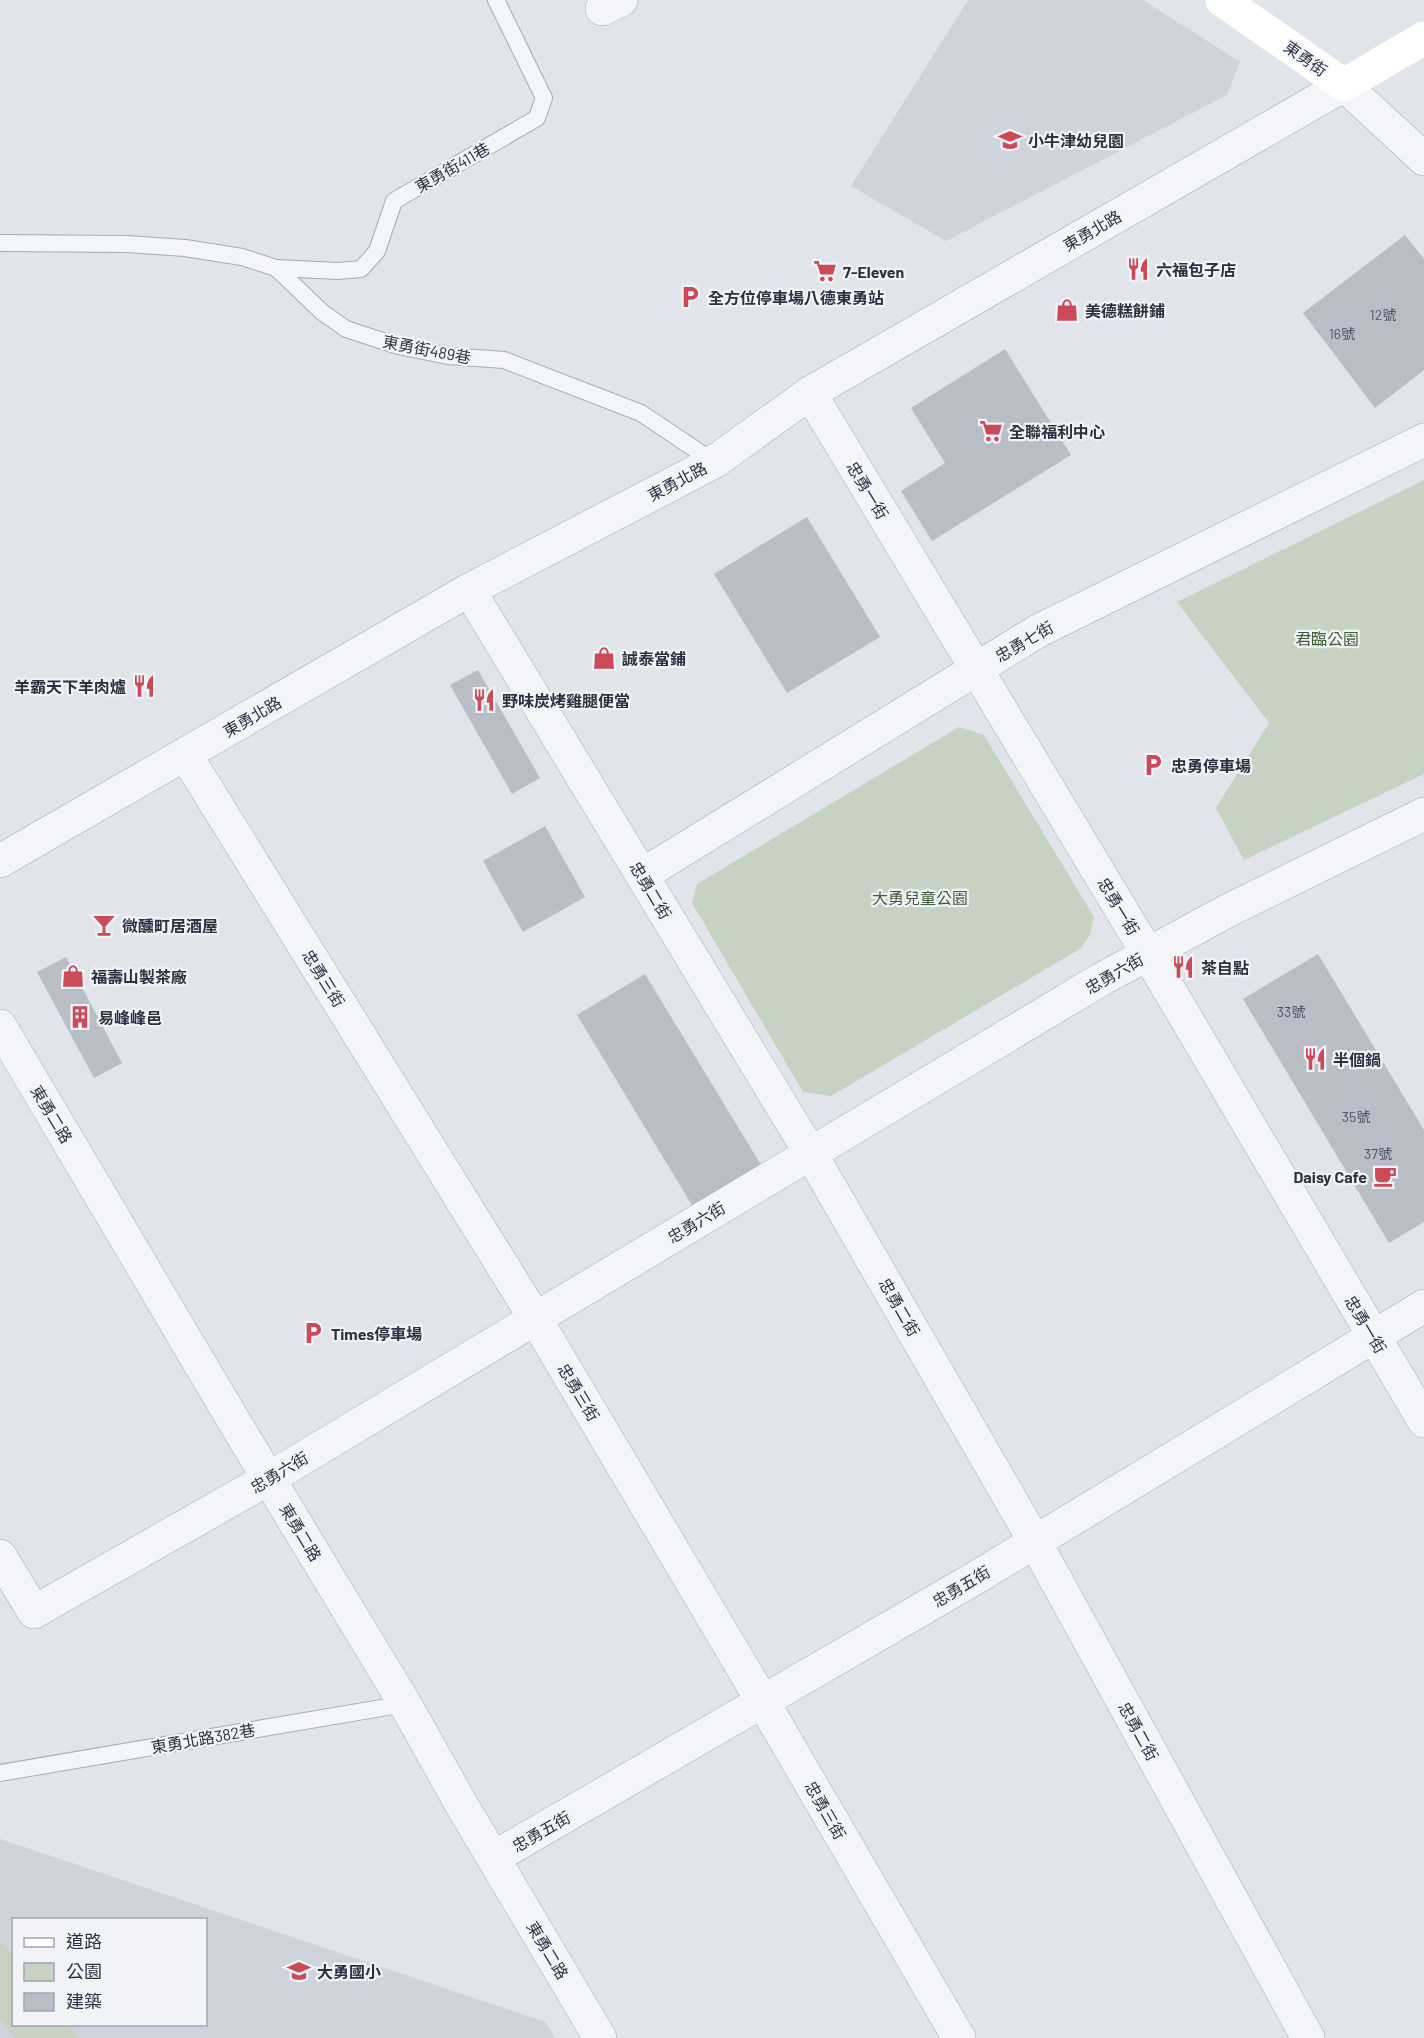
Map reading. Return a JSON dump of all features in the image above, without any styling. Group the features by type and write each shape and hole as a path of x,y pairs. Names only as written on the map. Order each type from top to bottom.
{"street":[{"name":"東勇街","path":"1222,0 1344,84 1424,38"},
{"path":"1344,84 1424,159"},
{"name":"東勇北路","path":"0,861 469,590 714,462 810,393 1344,84"},
{"name":"忠勇一街","path":"810,393 1148,954 1424,1421"},
{"name":"忠勇七街","path":"642,875 1038,631 1424,440"},
{"name":"忠勇二街","path":"469,590 811,1154 1035,1542 1308,2038"},
{"name":"忠勇三街","path":"185,754 535,1318 764,1702 959,2038"},
{"name":"忠勇六街","path":"0,1556 34,1612 268,1479 1100,980 1227,911 1424,814"},
{"name":"東勇二路","path":"0,1026 268,1479 405,1704 600,2038"},
{"name":"忠勇五街","path":"493,1858 1035,1542 1424,1306"}],"lane":[{"name":"東勇街411巷","path":"276,268 338,271 361,269 377,251 394,201 537,118 544,98 496,0"},
{"name":"東勇街489巷","path":"0,243 127,244 185,248 242,257 276,268 322,312 346,329 398,346 448,356 504,360 641,413 714,462"},
{"name":"東勇北路382巷","path":"0,1773 405,1704"}],"shaded area":[{"name":"小牛津幼兒園","path":"968,0 1143,0 1240,62 1227,95 946,241 851,186"},
{"name":"大勇國小","path":"0,1839 546,2022 555,2038 0,2038"}],"green space":[{"name":"君臨公園","path":"1424,480 1424,774 1244,860 1216,808 1269,723 1177,602"},
{"name":"大勇兒童公園","path":"959,727 984,735 1094,917 1090,935 1080,949 831,1096 803,1092 692,903 697,884"},
{"path":"0,1942 12,1953 12,2026 70,2026 77,2038 15,2038 0,2019"}],"building":[{"path":"1405,235 1424,259 1424,370 1375,408 1303,313"},
{"name":"全聯福利中心","path":"1005,349 1071,455 932,541 901,491 945,463 911,408"},
{"path":"807,517 880,637 787,693 714,574"},
{"path":"478,670 540,778 512,794 450,685"},
{"path":"545,826 585,897 523,932 483,861"},
{"path":"1318,954 1424,1130 1424,1222 1389,1243 1243,999"},
{"name":"易峰峰邑","path":"66,957 122,1063 94,1078 37,972"},
{"path":"645,974 772,1183 704,1225 577,1015"}],"place":[{"name":"小牛津幼兒園","path":"1010,140"},
{"name":"六福包子店","path":"1138,269"},
{"name":"7-Eleven","path":"825,271"},
{"name":"全方位停車場八德東勇站","path":"690,297"},
{"name":"美德糕餅鋪","path":"1067,310"},
{"name":"全聯福利中心","path":"991,431"},
{"name":"誠泰當鋪","path":"604,658"},
{"name":"羊霸天下羊肉爐","path":"144,686"},
{"name":"野味炭烤雞腿便當","path":"484,700"},
{"name":"忠勇停車場","path":"1153,765"},
{"name":"微醺町居酒屋","path":"104,925"},
{"name":"茶自點","path":"1183,967"},
{"name":"福壽山製茶廠","path":"73,976"},
{"name":"易峰峰邑","path":"80,1017"},
{"name":"半個鍋","path":"1315,1059"},
{"name":"Daisy Cafe","path":"1385,1176"},
{"name":"Times停車場","path":"313,1333"},
{"name":"大勇國小","path":"299,1971"}]}
